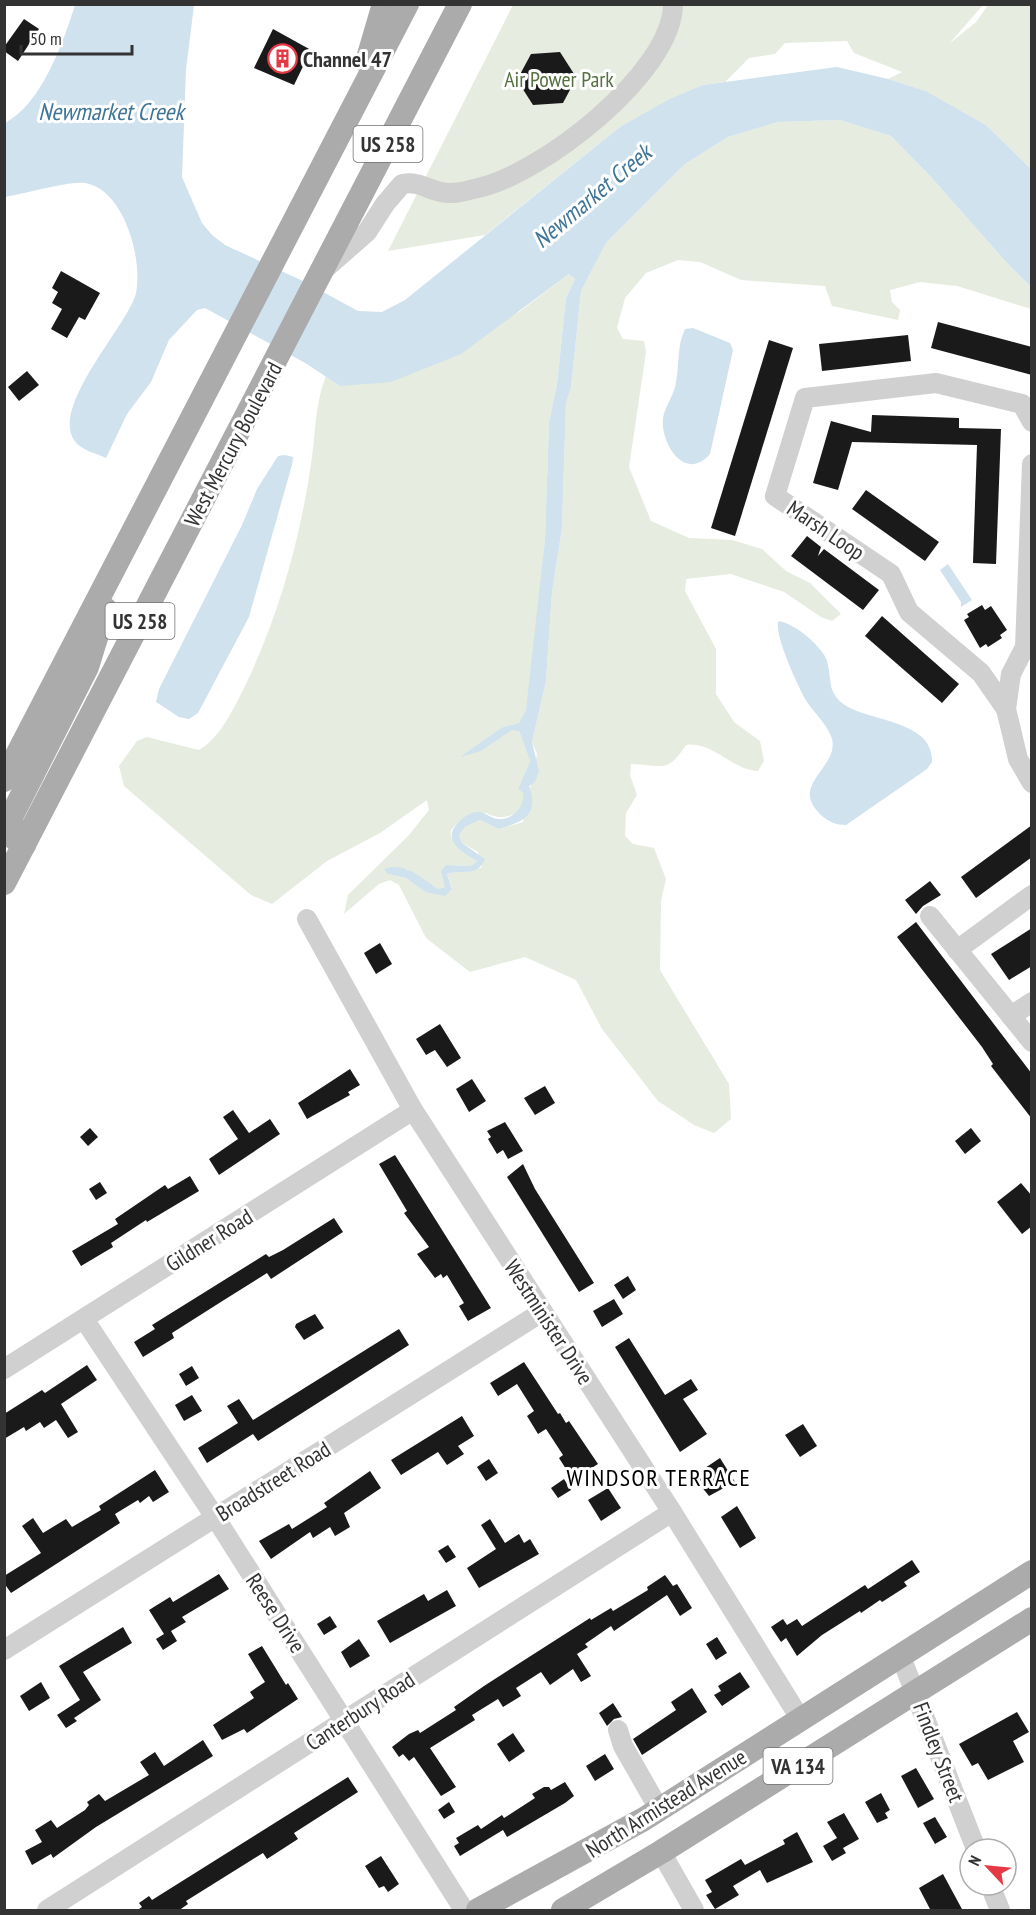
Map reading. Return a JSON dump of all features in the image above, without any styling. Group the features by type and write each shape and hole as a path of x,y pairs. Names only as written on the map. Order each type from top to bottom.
{"main road":[{"path":"356,105 384,4"},
{"name":"West Mercury Boulevard","path":"4,780 407,4"},
{"name":"West Mercury Boulevard","path":"4,883 460,4"},
{"path":"24,845 9,834 12,815 87,667 102,624 112,574"},
{"name":"North Armistead Avenue","path":"478,1911 571,1861 659,1809 1032,1572"},
{"name":"North Armistead Avenue","path":"563,1911 1032,1619"}],"street":[{"path":"319,277 367,232 385,204 402,184 423,184 443,193 480,188 519,173 555,152 619,97 655,56 670,27 673,4"},
{"name":"Marsh Loop","path":"1032,422 1022,404 936,383 805,398 775,496 891,574 909,612 981,673 1006,710 1025,757 1032,783"},
{"name":"Marsh Loop","path":"1006,710 1011,674 1025,647 1032,465"},
{"path":"957,950 1032,895"},
{"path":"930,916 1032,1042"},
{"name":"Westminister Drive","path":"308,919 413,1110 672,1512 801,1720"},
{"path":"1011,1016 1032,1002"},
{"name":"Gildner Road","path":"4,1369 413,1110"},
{"name":"Broadstreet Road","path":"4,1650 542,1312"},
{"name":"Reese Drive","path":"84,1319 215,1517 464,1911"},
{"name":"Canterbury Road","path":"47,1911 672,1512"},
{"name":"Findley Street","path":"901,1657 971,1837"},
{"path":"618,1731 623,1746 659,1809"},
{"path":"661,1852 694,1911"}],"green space":[{"name":"Air Power Park","path":"513,5 983,5 949,44 976,22 988,5 1031,5 1031,169 986,125 926,91 888,79 902,72 854,53 847,41 785,43 775,54 749,58 725,82 703,85 620,127 485,235 388,251"},
{"path":"840,120 891,136 1031,287 1031,309 957,286 920,282 890,290 892,302 900,310 898,320 832,306 825,286 741,280 700,262 678,260 646,273 625,298 617,328 623,339 644,341 646,352 629,467 651,521 689,538 732,540 762,549 786,571 810,583 841,614 832,621 821,617 784,592 731,574 686,579 685,591 716,649 716,694 734,722 760,741 764,761 758,771 739,766 705,747 686,745 669,764 657,766 631,764 630,775 637,795 626,813 625,836 633,844 654,848 666,879 661,901 660,970 729,1084 731,1119 714,1133 694,1125 658,1101 602,1029 576,980 525,957 470,972 426,938 399,885 390,880 379,884 344,914 348,895 409,835 429,810 427,800 380,833 327,861 272,904 251,895 124,786 119,766 137,741 147,737 199,750 220,731 235,705 257,661 287,576 302,517 318,407 326,376 340,386 519,312 569,274 575,279 566,298 557,384 549,422 545,539 530,691 526,710 520,723 503,727 481,751 512,729 519,731 530,761 518,789 523,793 523,801 521,807 512,815 499,817 486,813 472,817 454,827 451,838 456,845 477,861 471,866 446,865 446,887 438,889 407,869 388,874 406,878 425,892 452,888 447,874 482,867 478,852 462,843 459,835 465,827 480,820 499,829 523,822 537,754 532,742 546,681 552,592 562,528 566,403 571,388 581,291 606,243 685,164 728,137 778,122"}],"water":[{"name":"Newmarket Creek","path":"75,5 194,5 186,70 182,177 202,223 225,245 303,281 358,311 382,312 405,300 620,127 670,99 703,85 837,67 926,91 986,125 1031,169 1031,287 891,136 840,120 778,122 728,137 685,164 606,243 581,291 571,388 566,403 562,528 552,592 546,681 532,742 539,771 535,782 529,786 532,796 530,811 522,820 499,829 480,820 465,827 459,835 462,843 485,859 482,865 473,871 447,874 452,889 445,896 425,892 406,878 388,874 384,869 399,867 406,869 438,889 445,887 441,871 446,865 471,866 477,861 456,846 453,841 453,830 459,822 476,812 503,819 517,812 522,803 523,793 518,789 530,761 519,731 512,730 481,751 460,757 503,727 519,723 526,710 545,539 549,422 557,384 566,298 575,279 569,274 461,354 391,382 340,386 307,364 205,308 197,310 169,340 151,382 127,414 106,458 84,449 74,440 70,425 73,407 82,386 130,307 136,293 136,262 128,228 120,211 110,198 99,188 85,183 57,186 5,197 5,123 18,114 40,87 57,54"},
{"path":"693,328 730,343 733,350 710,454 701,462 692,464 683,462 670,448 663,428 663,418 675,387 682,336 685,329"},
{"path":"278,456 293,457 292,465 249,617 198,713 189,719 179,717 156,702 159,689 242,525 257,489"},
{"path":"948,564 972,600 961,607 961,602 940,570"},
{"path":"779,621 800,631 820,649 827,661 834,694 842,703 866,714 911,729 922,737 930,748 932,762 927,769 846,825 827,820 812,804 810,794 812,784 830,757 833,747 829,731 807,702 793,674 779,636"}],"building":[{"path":"24,19 39,29 18,61 4,51 4,47"},
{"name":"Channel 47","path":"273,29 311,50 294,85 254,68"},
{"name":"Air Power Park","path":"560,52 576,77 572,86 563,103 533,105 517,80 531,54"},
{"path":"61,271 100,293 85,320 79,317 67,338 51,329 62,309 52,303 58,292 52,288"},
{"path":"938,322 1032,347 1032,375 931,348"},
{"path":"908,335 911,361 822,371 819,344"},
{"path":"769,340 793,348 735,536 711,528"},
{"path":"27,371 39,385 19,401 8,387"},
{"path":"872,415 959,418 959,428 1001,429 996,564 973,563 977,445 852,442 838,490 813,483 831,421 871,432"},
{"path":"866,490 939,542 925,561 852,509"},
{"path":"807,536 821,547 818,556 824,549 879,590 863,610 791,556"},
{"path":"982,605 985,610 991,606 1007,630 1000,635 1002,638 988,647 986,644 980,648 964,620 969,617 967,614"},
{"path":"882,616 959,684 942,703 865,636"},
{"path":"1032,825 1032,857 976,898 961,877"},
{"path":"930,881 941,895 923,906 916,914 905,900"},
{"path":"916,922 1032,1074 1032,1119 991,1066 993,1064 982,1047 897,937"},
{"path":"1032,928 1032,966 1009,980 991,954"},
{"path":"380,943 392,964 376,974 364,953"},
{"path":"440,1024 461,1058 447,1067 435,1050 426,1055 416,1039"},
{"path":"350,1069 360,1085 348,1092 350,1095 307,1119 298,1103"},
{"path":"472,1079 486,1101 469,1112 456,1089"},
{"path":"545,1086 555,1103 535,1115 524,1098"},
{"path":"233,1110 249,1133 270,1119 280,1134 219,1175 209,1159 238,1139 223,1117"},
{"path":"505,1122 523,1151 508,1159 503,1150 497,1154 488,1139 491,1137 487,1131"},
{"path":"90,1128 98,1137 88,1146 80,1137"},
{"path":"971,1128 981,1141 965,1154 955,1141"},
{"path":"395,1155 491,1308 468,1321 459,1306 464,1303 447,1275 443,1278 441,1274 435,1278 417,1254 429,1247 404,1213 407,1211 379,1164"},
{"path":"523,1164 535,1189 594,1283 579,1292 507,1177"},
{"path":"190,1176 199,1191 147,1222 146,1220 111,1243 113,1247 81,1266 72,1251 118,1224 115,1219 165,1185 168,1189"},
{"path":"100,1182 107,1193 96,1200 89,1189"},
{"path":"1021,1183 1032,1196 1032,1226 1022,1234 997,1202"},
{"path":"334,1218 343,1232 271,1279 267,1273 172,1333 174,1338 143,1357 134,1342 155,1329 152,1325 266,1254 269,1257 283,1250"},
{"path":"628,1276 636,1290 623,1299 614,1285"},
{"path":"614,1299 623,1314 602,1327 593,1311"},
{"path":"315,1314 324,1328 304,1340 295,1327 296,1324"},
{"path":"399,1329 409,1345 258,1441 253,1434 207,1463 198,1448 238,1423 227,1406 239,1399 253,1420"},
{"path":"629,1338 665,1395 691,1379 698,1390 683,1399 707,1434 680,1452 615,1347"},
{"path":"524,1362 558,1414 560,1413 566,1423 569,1421 598,1464 573,1480 559,1458 563,1455 546,1429 538,1434 527,1416 534,1411 517,1384 498,1396 490,1383"},
{"path":"87,1365 97,1380 61,1404 78,1432 68,1438 56,1420 44,1428 40,1422 26,1431 24,1427 4,1439 4,1414 42,1390 45,1393"},
{"path":"192,1366 199,1378 186,1386 179,1374"},
{"path":"192,1395 202,1411 184,1421 175,1405"},
{"path":"462,1416 474,1436 458,1446 464,1454 447,1465 438,1452 401,1475 391,1460"},
{"path":"803,1424 817,1446 800,1457 785,1435"},
{"path":"720,1458 735,1482 709,1496 693,1476"},
{"path":"489,1459 498,1473 486,1481 477,1467"},
{"path":"155,1470 169,1492 153,1502 149,1496 140,1503 138,1500 115,1514 120,1523 11,1593 4,1583 4,1576 41,1553 22,1526 33,1518 43,1533 66,1519 72,1527 101,1510 99,1506"},
{"path":"370,1471 381,1488 344,1513 350,1527 335,1536 330,1527 313,1538 310,1532 271,1559 259,1541 289,1524 292,1529 327,1507 324,1503"},
{"path":"564,1479 571,1490 558,1498 551,1488"},
{"path":"608,1488 621,1508 601,1521 588,1500"},
{"path":"737,1506 756,1538 740,1548 721,1517"},
{"path":"490,1519 505,1543 519,1534 524,1543 530,1539 539,1554 479,1588 467,1568 496,1549 481,1525"},
{"path":"448,1545 456,1557 446,1563 438,1551"},
{"path":"912,1560 920,1572 904,1582 907,1586 882,1602 880,1600 861,1613 860,1611 822,1635 797,1656 786,1638 781,1642 771,1627 783,1619 787,1625 797,1619 802,1626 865,1585 868,1589"},
{"path":"219,1574 229,1589 182,1617 186,1622 171,1631 177,1641 163,1650 156,1639 164,1634 149,1610 170,1597 173,1602"},
{"path":"665,1575 673,1586 677,1584 692,1608 680,1616 667,1595 614,1631 611,1626 585,1644 588,1647 577,1654 591,1676 581,1682 573,1669 550,1685 541,1672 516,1688 521,1696 503,1707 498,1699 472,1715 475,1720 430,1748 456,1787 441,1796 414,1757 409,1761 403,1754 399,1757 392,1747 409,1734 418,1730 420,1733 456,1710 454,1707 484,1686 590,1618 591,1620 611,1608 613,1611 648,1590 647,1587"},
{"path":"447,1590 456,1606 390,1643 377,1621 424,1594 428,1601"},
{"path":"330,1616 337,1627 324,1635 317,1624"},
{"path":"123,1627 132,1643 83,1672 101,1700 74,1718 77,1721 66,1728 57,1715 80,1700 59,1666"},
{"path":"717,1637 727,1653 716,1660 706,1644"},
{"path":"359,1639 370,1656 350,1668 341,1652"},
{"path":"262,1646 286,1685 288,1683 298,1699 247,1733 244,1729 222,1740 213,1725 254,1698 250,1692 265,1682 248,1654"},
{"path":"740,1672 750,1687 722,1706 714,1695 721,1691 718,1686"},
{"path":"41,1682 50,1698 29,1711 20,1696"},
{"path":"692,1688 707,1712 642,1755 633,1739 676,1710 671,1702"},
{"path":"613,1703 622,1717 614,1719 607,1726 599,1713"},
{"path":"1017,1712 1029,1732 1013,1741 1024,1762 988,1780 978,1763 972,1766 959,1744"},
{"path":"513,1733 525,1751 509,1762 497,1744"},
{"path":"203,1740 213,1756 96,1827 53,1858 51,1854 32,1865 25,1851 42,1842 35,1830 51,1820 57,1828 85,1810 89,1805 87,1802 99,1794 105,1801 149,1775 140,1762 155,1752 164,1766"},
{"path":"605,1754 614,1769 595,1781 586,1766"},
{"path":"916,1768 934,1799 918,1808 901,1776"},
{"path":"348,1777 358,1792 294,1833 298,1839 267,1859 263,1853 186,1901 188,1904 178,1911 136,1911 142,1907 139,1903 149,1896 152,1900"},
{"path":"565,1782 574,1796 565,1803 507,1837 503,1830 460,1856 454,1846 459,1843 456,1838 478,1825 481,1829 502,1815 504,1818 535,1798 532,1794 544,1787 549,1787 551,1790"},
{"path":"881,1793 890,1810 885,1813 888,1818 877,1823 865,1802"},
{"path":"449,1802 455,1812 444,1819 438,1810"},
{"path":"844,1813 859,1839 843,1848 846,1853 832,1861 823,1846 837,1838 827,1822"},
{"path":"935,1817 947,1837 935,1844 923,1823"},
{"path":"797,1832 813,1862 767,1883 760,1870 733,1886 739,1895 715,1909 706,1895 712,1892 705,1880 741,1859 745,1865 785,1844 783,1840"},
{"path":"381,1856 399,1884 388,1892 384,1886 379,1888 365,1866"},
{"path":"943,1874 963,1911 931,1911 919,1888"}],"place":[{"name":"Channel 47","path":"282,59"}],"district":[{"name":"WINDSOR TERRACE","path":"659,1477"}]}
